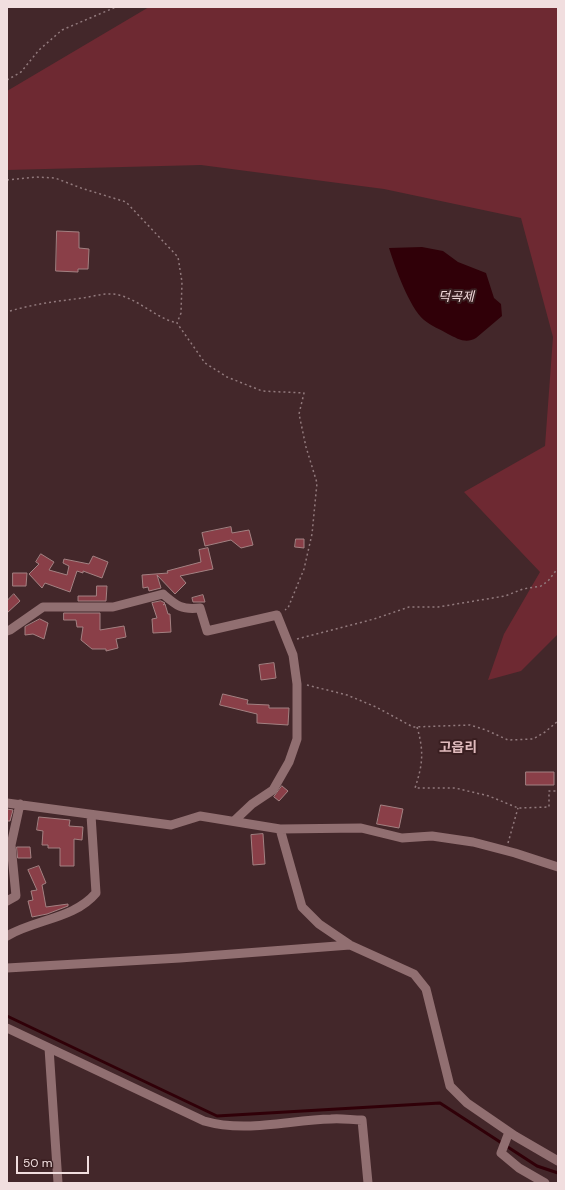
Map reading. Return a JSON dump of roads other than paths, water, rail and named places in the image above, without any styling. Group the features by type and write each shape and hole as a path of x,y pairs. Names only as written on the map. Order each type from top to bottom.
{"street":[{"path":"7,631 43,607 113,608 163,594 176,606 186,609 200,608 207,631 277,615 293,655 297,684 297,739 290,762 273,790 252,804 234,821"},
{"path":"7,803 171,825 200,816 280,829 361,828 402,838 432,836 473,842 506,850 558,867"},
{"path":"7,901 16,896 9,846 20,804"},
{"path":"7,936 27,927 76,910 96,893 90,815"},
{"path":"280,829 302,907 319,924 350,945 414,974 426,989 450,1086 467,1103 509,1132 558,1161"},
{"path":"7,968 180,958 350,945"},
{"path":"7,1028 204,1121 221,1126 242,1127 332,1119 362,1120 368,1183"},
{"path":"49,1048 58,1183"},
{"path":"509,1132 501,1153 519,1168 545,1183"}],"water":[{"name":"덕곡제","path":"422,247 443,251 458,262 486,273 494,298 501,304 502,316 476,338 465,341 448,334 424,320 413,306 403,286 389,248"}],"waterway":[{"path":"7,1016 217,1116 440,1103 537,1166 558,1173"}],"district":[{"name":"고읍리","path":"458,748"}]}
